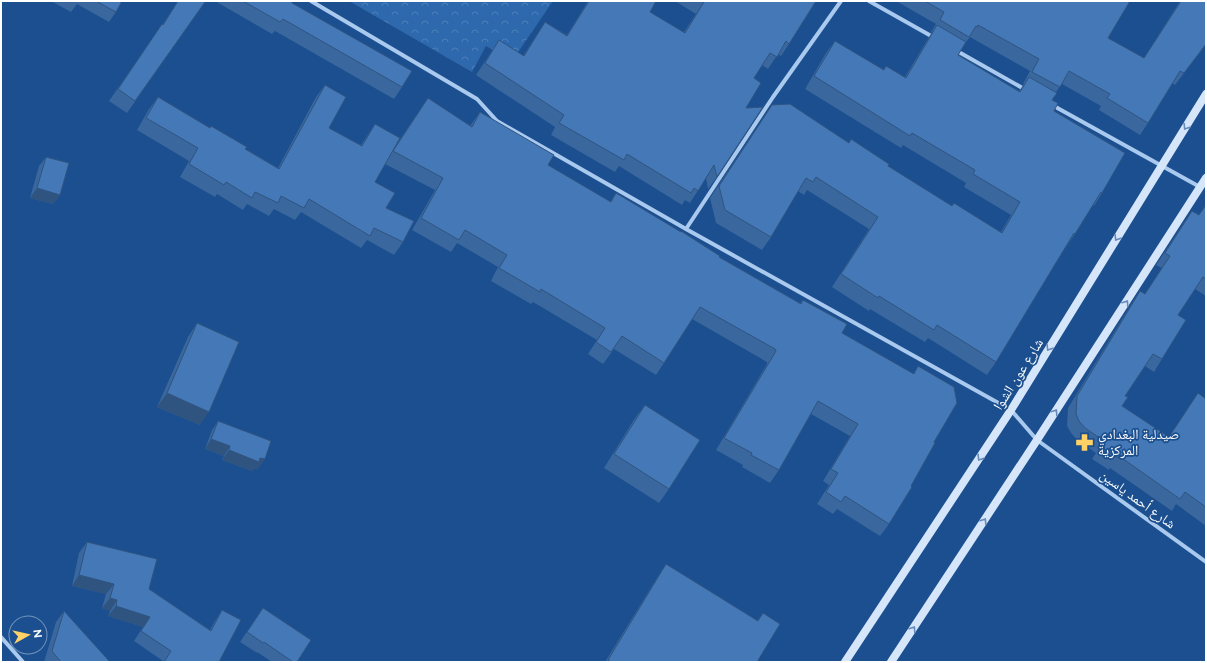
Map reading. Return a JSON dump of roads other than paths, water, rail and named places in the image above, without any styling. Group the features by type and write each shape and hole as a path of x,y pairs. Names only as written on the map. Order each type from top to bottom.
{"main road":[{"name":"شارع عون الشوا","path":"845,662 1011,410 1206,94"},
{"path":"891,662 1037,440 1206,178"}],"street":[{"name":"شارع أحمد ياسين","path":"311,1 477,99 497,121 686,229 1011,410 1037,440 1206,562"},
{"path":"686,229 773,97 841,1"},
{"path":"869,1 939,40"},
{"path":"952,48 1029,92"},
{"path":"1050,103 1200,188"},
{"path":"1,637 23,662"}],"place":[{"name":"صيدلية البغدادي المركزية","path":"1085,442"}]}
